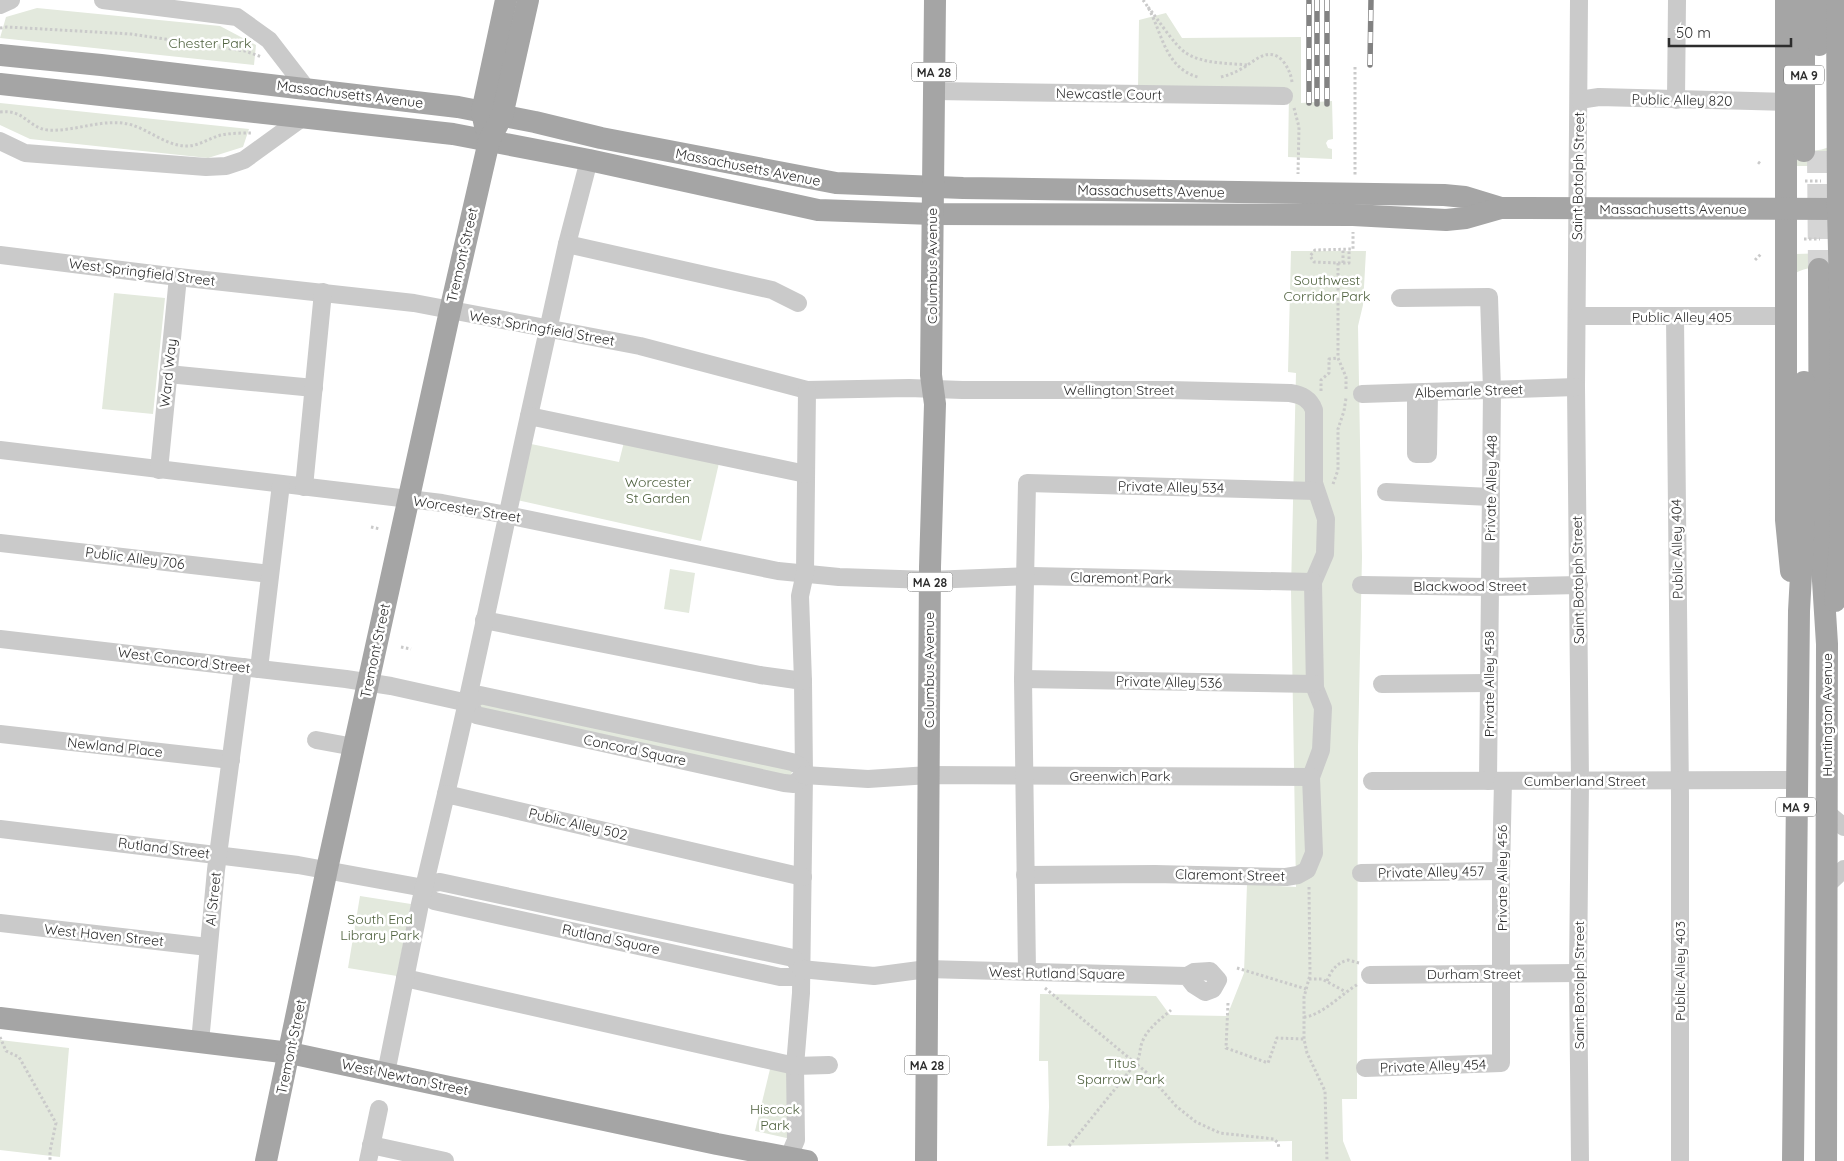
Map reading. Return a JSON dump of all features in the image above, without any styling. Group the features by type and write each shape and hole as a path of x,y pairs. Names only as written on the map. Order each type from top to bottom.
{"main road":[{"name":"Tremont Street","path":"266,1161 408,499 489,141 506,0"},
{"name":"Tremont Street","path":"492,114 528,0"},
{"name":"Columbus Avenue","path":"926,1161 930,580 935,404 933,390 933,188 935,0"},
{"path":"1786,0 1786,532 1798,611"},
{"name":"MA 9","path":"1804,0 1811,151 1820,0"},
{"path":"1827,644 1834,605 1840,546 1841,209 1837,0"},
{"name":"Massachusetts Avenue","path":"0,55 306,88 492,114 601,138 821,181 933,188 1444,195 1466,196 1501,208"},
{"name":"Massachusetts Avenue","path":"0,84 453,134 590,160 818,210 933,214 1353,215 1446,220 1466,218 1501,208 1841,209"},
{"name":"Huntington Avenue","path":"1794,1161 1798,611 1804,520 1811,269 1820,540 1835,820 1827,885 1826,1161"},
{"name":"West Newton Street","path":"0,1018 290,1052 794,1160"}],"street":[{"path":"0,5 11,0"},
{"path":"103,0 237,17 269,40 306,88"},
{"name":"Saint Botolph Street","path":"1579,0 1576,387 1579,585 1580,782 1578,974 1580,1161"},
{"path":"1676,100 1677,0"},
{"name":"Newcastle Court","path":"934,91 1290,98"},
{"name":"Public Alley 820","path":"1579,100 1599,97 1786,102"},
{"path":"0,141 25,153 206,167 226,166 244,160 302,118"},
{"path":"386,1073 424,888 468,703 484,620 550,329 567,244 590,160"},
{"path":"567,244 772,290 798,303"},
{"name":"West Springfield Street","path":"0,255 414,303 640,346 807,390 909,388 933,390"},
{"name":"Ward Way","path":"159,470 178,277"},
{"path":"304,487 323,292"},
{"name":"Private Alley 448","path":"1400,298 1489,297 1492,390 1490,587"},
{"name":"Public Alley 405","path":"1578,316 1786,316"},
{"name":"Public Alley 404","path":"1675,317 1680,781"},
{"path":"168,374 314,388"},
{"name":"Albemarle Street","path":"1362,394 1576,387"},
{"path":"794,1160 796,1140 795,1066 801,969 803,877 803,681 800,596 806,573 807,390"},
{"name":"Wellington Street","path":"933,390 1202,391 1290,393 1313,398"},
{"name":"Claremont Street","path":"1025,875 1155,874 1286,877 1298,875 1307,870 1314,853 1311,777 1321,750 1323,708 1314,684 1313,582 1324,557 1326,529 1325,512 1315,491 1314,484 1314,414 1311,403 1313,398"},
{"path":"529,416 806,474"},
{"name":"Worcester Street","path":"0,450 408,499 507,515 778,571 839,577 930,580"},
{"name":"Private Alley 534","path":"1025,576 1027,483 1315,491"},
{"name":"Al Street","path":"200,1042 218,854 231,760 270,574 282,484"},
{"path":"1386,492 1490,497"},
{"name":"Public Alley 706","path":"0,543 270,574"},
{"path":"1025,576 1023,680 1027,972"},
{"name":"Claremont Park","path":"930,580 1025,576 1313,582"},
{"name":"Blackwood Street","path":"1361,586 1490,587 1579,585"},
{"name":"Private Alley 458","path":"1490,587 1488,682 1496,781"},
{"path":"484,620 760,675 803,681"},
{"name":"West Concord Street","path":"0,639 369,682"},
{"name":"Private Alley 536","path":"1023,680 1314,684"},
{"name":"Concord Square","path":"369,682 468,703 476,715 784,783 794,784 804,775 868,779 929,775"},
{"path":"1382,684 1488,682"},
{"name":"Newland Place","path":"0,734 231,760"},
{"path":"316,740 354,746"},
{"name":"Greenwich Park","path":"929,775 1311,777"},
{"name":"Cumberland Street","path":"1372,781 1797,780"},
{"name":"Private Alley 456","path":"1496,781 1501,871 1501,1063"},
{"name":"Public Alley 403","path":"1680,781 1680,1161"},
{"name":"Public Alley 502","path":"446,794 803,877"},
{"name":"Rutland Street","path":"0,829 218,854 327,870"},
{"name":"Rutland Square","path":"327,870 424,888"},
{"path":"1827,885 1844,870"},
{"name":"Private Alley 457","path":"1361,873 1501,871"},
{"name":"Rutland Square","path":"424,888 427,884 440,882 556,906 792,958 801,969 874,976 927,969"},
{"name":"Rutland Square","path":"424,888 425,894 434,901 780,977 794,977 801,969"},
{"path":"551,927 556,906"},
{"name":"West Haven Street","path":"0,923 208,947"},
{"path":"673,952 678,933"},
{"name":"West Rutland Square","path":"927,969 1187,976"},
{"name":"Durham Street","path":"1370,975 1578,974"},
{"path":"405,978 795,1066 829,1065"},
{"name":"Private Alley 454","path":"1365,1068 1501,1063"},
{"path":"379,1109 370,1153 444,1161"}],"path":[{"path":"1144,1 1184,52 1196,58 1248,65"},
{"path":"1144,1 1170,55 1186,72 1200,78"},
{"path":"0,28 131,34 245,52 268,60"},
{"path":"1216,78 1232,74 1261,56 1271,54 1276,55 1287,66 1291,74 1290,98 1299,127 1297,176"},
{"path":"1355,67 1356,176"},
{"path":"0,112 14,111 36,126 48,130 115,123 131,125 170,143 188,146 221,135 259,134"},
{"path":"1758,162 1762,165"},
{"path":"1803,181 1822,181"},
{"path":"1349,249 1349,263 1314,262 1310,255 1317,250 1343,249 1349,249 1352,249 1353,237"},
{"path":"1803,239 1822,239"},
{"path":"1343,249 1343,263"},
{"path":"1755,260 1762,253"},
{"path":"1333,482 1338,470 1338,429 1344,411 1346,387 1346,377 1338,358 1338,263"},
{"path":"1313,398 1324,376 1329,373 1329,359 1338,358"},
{"path":"372,527 380,529"},
{"path":"401,647 410,650"},
{"path":"1309,883 1309,979 1304,996 1304,1040 1307,1053 1325,1091 1327,1161"},
{"path":"1304,1017 1313,1015 1370,975 1358,963 1348,960 1334,967 1326,981"},
{"path":"1237,968 1306,989"},
{"path":"1309,979 1316,978 1326,981 1346,992"},
{"path":"1042,986 1136,1064 1161,1087 1176,1106 1201,1125 1229,1135 1274,1139 1278,1143 1279,1148"},
{"path":"1228,1003 1226,1048 1268,1063 1277,1038 1304,1040"},
{"path":"1069,1146 1136,1064 1140,1058 1142,1042 1149,1030 1171,1010"},
{"path":"0,1037 6,1051 19,1057 56,1123 50,1151 50,1161"}],"green space":[{"name":"Chester Park","path":"37,8 220,26 256,45 254,65 0,38 6,17"},
{"path":"1166,13 1182,38 1301,37 1301,103 1332,101 1333,139 1328,140 1326,143 1328,148 1332,149 1332,159 1288,157 1289,92 1138,88 1139,20"},
{"path":"0,103 249,129 243,147 208,158 30,139 0,125"},
{"path":"1831,146 1829,166 1796,166 1795,147 1813,151"},
{"path":"1291,251 1366,251 1363,305 1358,326 1362,557 1358,747 1357,1099 1342,1099 1343,1141 1351,1161 1292,1161 1292,1141 1047,1146 1049,1107 1048,1061 1039,1061 1040,994 1156,996 1170,1015 1227,1016 1244,973 1247,884 1296,887 1291,590 1296,373 1288,372"},
{"path":"1831,253 1830,273 1812,268 1794,274 1795,254"},
{"path":"114,293 165,298 153,414 102,409"},
{"name":"Worcester St Garden","path":"624,442 719,463 701,541 517,500 531,444 619,462"},
{"path":"670,569 695,573 689,613 664,609"},
{"path":"481,702 793,769 790,778 479,710"},
{"name":"South End Library Park","path":"360,896 411,904 397,976 348,968"},
{"path":"0,1040 69,1048 60,1157 0,1150"},
{"name":"Hiscock Park","path":"771,1065 790,1074 791,1139 755,1131"}],"tunnel":[{"path":"1818,151 1819,269"}],"railway":[{"path":"1309,0 1309,103"},
{"path":"1317,0 1317,104"},
{"path":"1327,0 1327,104"},
{"path":"1370,65 1371,0"}],"park label":[{"name":"Southwest Corridor Park","path":"1327,288"},
{"name":"Titus Sparrow Park","path":"1121,1072"}]}
